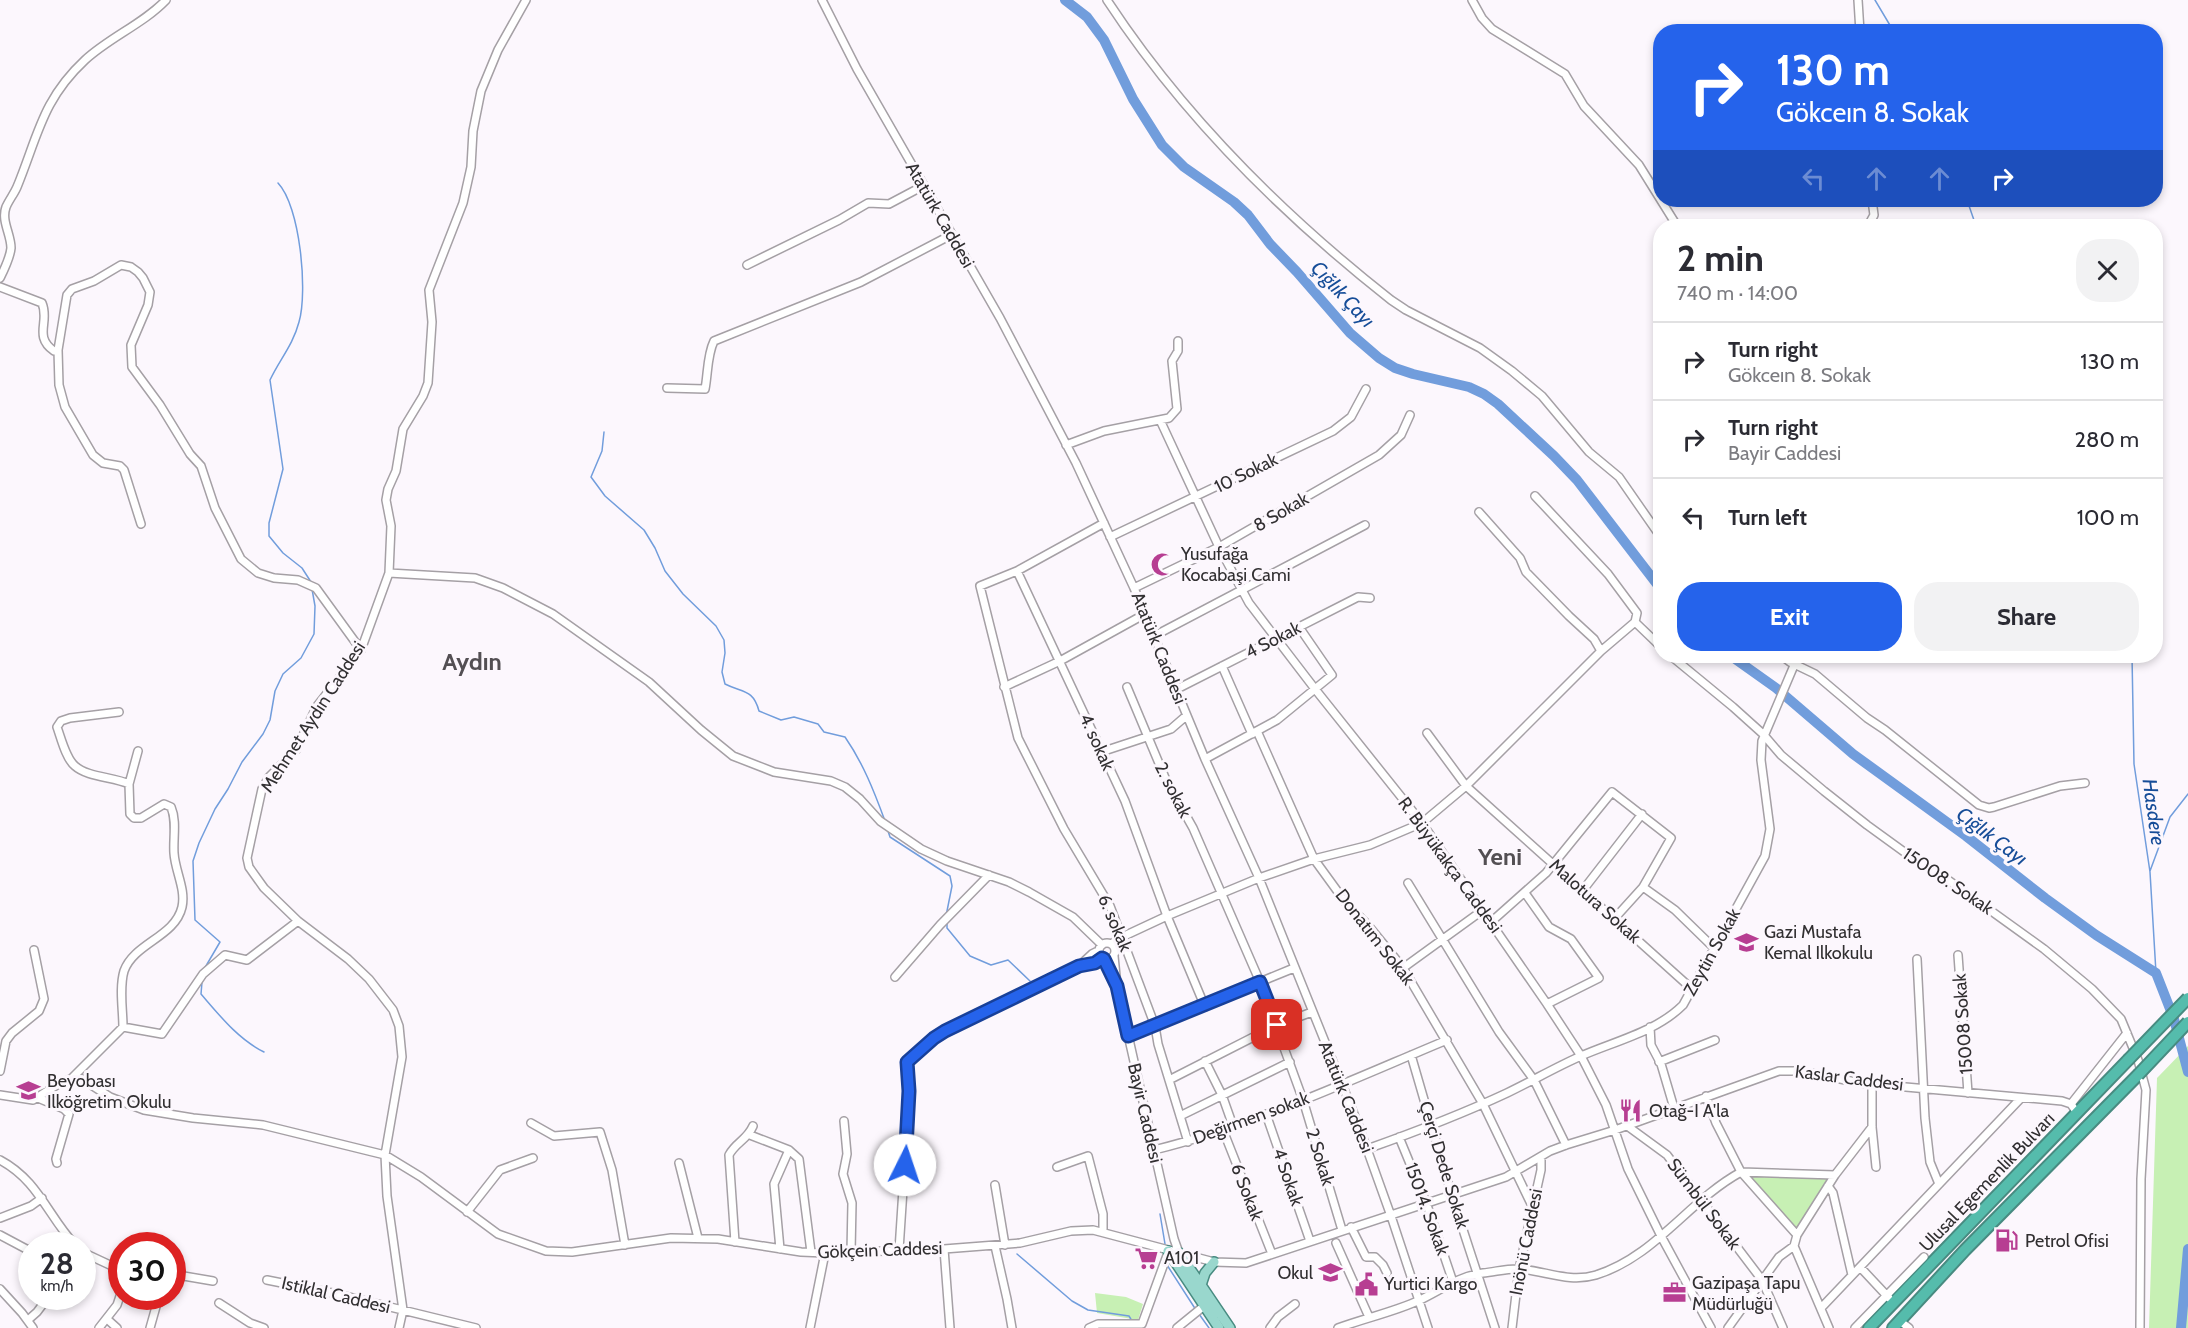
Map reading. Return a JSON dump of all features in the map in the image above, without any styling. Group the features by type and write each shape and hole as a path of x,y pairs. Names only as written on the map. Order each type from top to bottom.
{"highway":[{"name":"Ulusal Egemenlik Bulvarı","path":"1869,1328 1890,1298 2074,1108 2128,1060 2188,998"},
{"name":"Ulusal Egemenlik Bulvarı","path":"1896,1324 1965,1250 2188,1022"}],"main road":[{"path":"1168,1251 1199,1310 1219,1328"},
{"path":"1179,1253 1230,1328"},
{"path":"1201,1285 1205,1272 1214,1262"}],"street":[{"path":"0,278 11,247 5,210 16,189 34,137 51,99 63,82 86,59 113,37 156,10 166,0"},
{"name":"Mehmet Aydın Caddesi","path":"399,1328 403,1310 387,1196 385,1155 402,1057 399,1026 393,1010 369,979 348,959 298,921 264,888 249,867 247,858 262,789 269,777 296,750 317,706 361,650 389,573 391,526 386,500 396,471 403,429 428,383 432,322 429,290 463,203 471,167 473,131 480,91 498,50 526,0"},
{"name":"Atatürk Caddesi","path":"822,0 857,69 1000,318 1066,445 1134,588 1186,716 1258,878 1342,1084 1391,1215 1428,1328"},
{"path":"1107,0 1135,40 1201,123 1302,226 1398,305 1480,348 1542,396 1589,452 1619,477 1653,526"},
{"path":"1472,0 1482,18 1492,29 1565,74 1584,106 1633,158 1653,189"},
{"path":"1858,0 1860,24"},
{"path":"747,265 839,220 868,203 889,204 923,186"},
{"path":"667,388 705,389 710,348 714,341 861,282 951,235"},
{"path":"141,524 124,470 120,466 102,463 93,455 65,407 59,385 58,350 67,295 72,289 94,281 121,265 131,267 138,272 150,292 148,305 131,345 132,367 160,405 190,454 201,466 215,508 241,559 258,573 274,578 298,580 313,587 361,650"},
{"path":"0,287 42,303 45,314 42,328 44,340 51,350 58,350"},
{"path":"1066,445 1104,432 1168,418 1177,409 1172,361 1178,351 1178,341"},
{"name":"10 Sokak","path":"1110,537 1196,498 1343,424 1351,417 1365,389"},
{"name":"8 Sokak","path":"1134,588 1219,547 1379,455 1401,435 1410,415"},
{"name":"R. Büyükakça Caddesi","path":"1160,420 1241,590 1315,689 1422,822 1581,1056 1606,1105 1628,1169 1711,1328"},
{"path":"899,1250 909,1091 907,1062 934,1038 1079,966 1101,953 1106,943 1112,944 1167,916 1258,878 1314,859 1370,845 1422,822 1466,786 1601,651 1635,622 1637,613 1608,574 1535,496"},
{"path":"1479,512 1520,558 1526,572 1594,639 1601,651"},
{"path":"1017,571 1104,523"},
{"path":"1154,636 1365,525"},
{"name":"4. sokak","path":"1017,571 1125,801 1167,916 1205,1007"},
{"name":"6. sokak","path":"1017,571 980,586 1018,738 1064,829 1102,890 1122,937 1155,1026 1158,1044 1188,1142"},
{"path":"389,573 475,578 503,588 553,614 649,681 701,730 733,756 774,772 831,781 845,787 880,820 921,849 1029,892 1073,917 1101,953 1110,959 1114,956 1115,948 1112,944"},
{"name":"4 Sokak","path":"1176,689 1358,597 1370,598"},
{"path":"1004,687 1060,661 1145,614"},
{"path":"1635,622 1653,639"},
{"path":"1205,759 1277,720 1332,675 1299,627"},
{"name":"15008. Sokak","path":"1679,663 1763,734 1782,755 1867,825 2002,918 2084,982 2115,1012 2127,1033 2142,1072 2145,1090 2141,1179 2140,1328"},
{"path":"1792,663 1815,674 1867,718 1983,807 2004,804 2060,786 2085,783"},
{"name":"Zeytin Sokak","path":"1367,1149 1483,1104 1581,1056 1650,1028 1676,1012 1692,989 1765,856 1770,829 1761,760 1763,734 1795,665"},
{"name":"Donatım Sokak","path":"1222,666 1314,859 1346,903 1367,924 1403,969 1483,1104 1533,1208"},
{"name":"2. sokak","path":"1127,687 1166,780 1193,828 1260,982"},
{"path":"119,712 70,718 61,721 57,727 76,768 129,784"},
{"path":"1101,752 1171,729 1186,716"},
{"name":"Malotura Sokak","path":"1427,733 1466,786 1692,989"},
{"path":"0,1095 29,1100 38,1098 71,1078 123,1027 122,981 127,966 171,927 179,914 182,900 174,860 173,810 169,805 164,804 141,818 132,817 129,784 138,751"},
{"path":"1491,922 1525,893 1554,863 1612,792 1671,838 1643,887 1614,919"},
{"path":"1583,890 1642,814"},
{"path":"895,976 940,925 989,875"},
{"path":"1408,883 1499,1032 1534,1080 1566,1145"},
{"path":"1643,887 1676,910 1714,948"},
{"path":"1525,893 1549,927 1571,939 1599,978 1547,1004"},
{"path":"1403,969 1483,910"},
{"path":"123,1027 162,1034 203,974 225,955 247,960 298,921"},
{"path":"0,1071 6,1041 12,1033 39,1011 44,999 34,950"},
{"name":"Bayir Caddesi","path":"1101,953 1117,986"},
{"name":"15008 Sokak","path":"1959,955 1968,1093"},
{"name":"Bayir Caddesi","path":"1114,956 1117,986 1179,1253"},
{"path":"1917,959 1928,1148 1933,1171 1939,1184"},
{"path":"1128,1036 1205,1007 1294,968"},
{"name":"2 Sokak","path":"1260,982 1303,1100 1342,1230"},
{"path":"1169,1080 1277,1025 1312,1012"},
{"path":"1650,1028 1651,1045 1674,1108"},
{"path":"2074,1108 2127,1033"},
{"name":"Değirmen sokak","path":"1154,1150 1188,1142 1266,1114 1447,1040"},
{"path":"1659,1062 1715,1040"},
{"name":"Çerçi Dede Sokak","path":"1411,1055 1452,1196 1495,1328"},
{"path":"1205,1061 1222,1095 1233,1126"},
{"path":"1180,1116 1290,1062"},
{"name":"Kaslar Caddesi","path":"1391,1215 1506,1178 1566,1145 1615,1130 1779,1071 1799,1071 1872,1084 2062,1101 2074,1108"},
{"name":"Gökçein Caddesi","path":"71,1078 82,1079 110,1097 144,1110 193,1118 263,1125 385,1155 421,1177 498,1234 546,1251 572,1252 671,1238 698,1238 825,1253 944,1249 1005,1245 1071,1231 1103,1232 1214,1262 1246,1263 1391,1215"},
{"path":"1872,1084 1872,1127 1876,1167"},
{"path":"1706,1096 1716,1124 1741,1172 1797,1235"},
{"path":"38,1098 64,1109 69,1114 56,1159 57,1163"},
{"path":"1821,1308 2021,1098"},
{"name":"4 Sokak","path":"1266,1114 1310,1241"},
{"path":"844,1121 847,1154 843,1174 852,1203 851,1252"},
{"path":"531,1123 554,1136 600,1132 612,1170 625,1245"},
{"name":"Sümbül Sokak","path":"1626,1125 1667,1155 1762,1280 1783,1328"},
{"path":"735,1242 729,1155 750,1135 753,1126"},
{"path":"1728,1328 1779,1257 1794,1246 1797,1235 1835,1175 1872,1127"},
{"name":"6 Sokak","path":"1223,1130 1272,1254"},
{"path":"750,1135 796,1154 801,1166 812,1252"},
{"name":"15014. Sokak","path":"1400,1137 1427,1205 1453,1282"},
{"path":"780,1249 774,1184 789,1150"},
{"path":"1057,1167 1088,1156 1103,1214 1103,1232"},
{"name":"Inönü Caddesi","path":"1512,1328 1519,1269 1541,1170 1541,1157"},
{"path":"467,1212 500,1170 533,1158"},
{"path":"0,1160 16,1168 42,1198 64,1232"},
{"path":"679,1163 698,1238"},
{"path":"1338,1328 1420,1300 1453,1282 1479,1274 1519,1269 1564,1278 1585,1277 1608,1270 1662,1238 1719,1184 1741,1172 1835,1175"},
{"path":"995,1185 1005,1245"},
{"path":"1828,1186 1833,1193 1852,1275"},
{"path":"0,1218 31,1206 42,1198"},
{"path":"1351,1227 1366,1257 1375,1257 1387,1273"},
{"path":"0,1234 18,1241"},
{"path":"1089,1328 1098,1324 1134,1325 1174,1239"},
{"path":"1336,1243 1369,1317"},
{"path":"995,1246 1008,1299 1012,1328"},
{"path":"1794,1246 1829,1328"},
{"path":"944,1249 950,1328"},
{"path":"810,1328 825,1253"},
{"path":"1855,1328 1890,1298 1924,1257"},
{"path":"1860,1267 1890,1298"},
{"path":"186,1276 213,1281"},
{"name":"Istiklal Caddesi","path":"267,1280 476,1328"},
{"path":"0,1289 33,1328"},
{"path":"219,1303 250,1323 264,1328"},
{"path":"1270,1328 1278,1317 1295,1304"},
{"path":"28,1320 38,1310"},
{"path":"99,1328 113,1310"},
{"path":"150,1328 155,1310"},
{"path":"1177,1328 1199,1310"},
{"path":"107,1319 117,1328"},
{"path":"1360,1320 1363,1328"},
{"path":"1896,1324 1909,1328"}],"green space":[{"path":"2188,1046 2188,1328 2149,1328 2157,1078"},
{"path":"1741,1172 1835,1175 1797,1235"},
{"path":"1095,1293 1126,1297 1143,1304 1138,1320 1097,1313"}],"waterway":[{"name":"Çığlık Çayı","path":"1065,0 1087,17 1104,40 1133,99 1162,145 1184,167 1234,202 1248,215 1270,244 1350,333 1379,358 1395,368 1469,387 1498,404 1577,480 1653,579"},
{"name":"Hasdere","path":"1875,0 1889,24"},
{"path":"278,183 286,194 297,229 303,290 299,322 290,345 270,380 283,469 269,523 269,536 283,553 302,568 311,582"},
{"name":"Hasdere","path":"1969,207 1974,219"},
{"path":"604,432 602,451 591,477 605,496 644,530 665,571 683,594 716,626 724,640 725,653 722,672 725,684 750,695 759,711 781,720 794,717 818,724 824,732 845,737 868,777 885,821"},
{"path":"203,971 220,942 195,920 193,861 215,809 270,720 275,691 283,674 301,658 314,634 315,606 312,589"},
{"name":"Çığlık Çayı","path":"1741,663 1776,688 1853,754 1966,836 2045,898 2096,935 2156,973 2174,1019 2188,1072"},
{"name":"Hasdere","path":"2132,663 2134,764 2150,872 2156,973"},
{"path":"2150,871 2170,817 2188,794"},
{"path":"888,831 890,837 950,876 952,886 946,916"},
{"path":"947,923 947,928 970,956 991,965 1008,960 1030,981"},
{"path":"202,982 201,994 215,1011 238,1034 264,1052"},
{"path":"1160,1214 1165,1244"},
{"name":"Çığlık Çayı","path":"2181,1328 2188,1249"},
{"path":"1017,1254 1072,1301 1088,1310 1129,1316 1132,1321"},
{"path":"1167,1265 1196,1310"},
{"path":"1199,1314 1209,1328"}],"place":[{"name":"Yusufağa Kocabaşi Cami","path":"1163,564"},
{"name":"Gazi Mustafa Kemal Ilkokulu","path":"1746,942"},
{"name":"Beyobası Ilköğretim Okulu","path":"29,1091"},
{"name":"Otağ-I A'la","path":"1631,1111"},
{"name":"Petrol Ofisi","path":"2007,1241"},
{"name":"A101","path":"1146,1258"},
{"name":"Okul","path":"1331,1273"},
{"name":"Yurtici Kargo","path":"1366,1284"},
{"name":"Gazipaşa Tapu Müdürluğü","path":"1674,1293"}],"district":[{"name":"Aydın","path":"472,661"},
{"name":"Yeni","path":"1500,856"}],"route":[{"path":"905,1165 909,1091 907,1062 945,1031 995,1009 1079,966 1104,959 1117,986 1128,1036 1205,1007 1260,982 1277,1025"}]}
